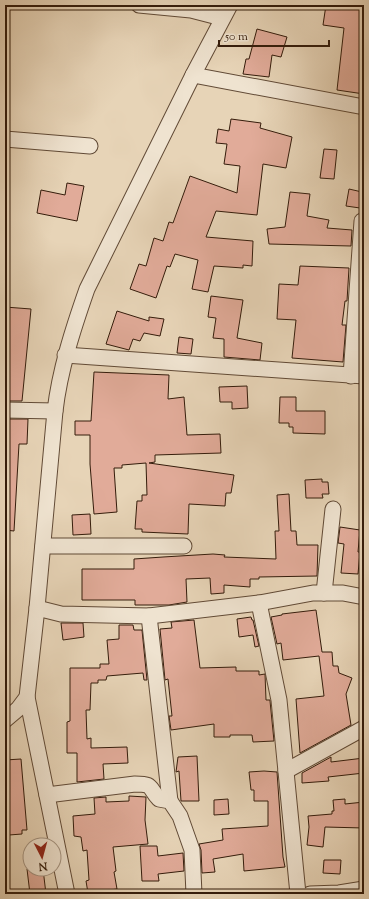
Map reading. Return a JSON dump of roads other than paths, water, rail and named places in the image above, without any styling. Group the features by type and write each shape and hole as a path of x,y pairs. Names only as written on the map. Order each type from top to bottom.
{"street":[{"path":"67,894 27,698 58,389 75,322 87,289 226,11 191,10 139,5"},
{"path":"193,75 364,107"},
{"path":"5,139 90,146"},
{"path":"66,355 358,376 362,221"},
{"path":"5,410 55,411"},
{"path":"324,592 333,509"},
{"path":"43,546 184,546"},
{"path":"37,608 61,614 149,616 259,603 324,592 343,593 364,597"},
{"path":"259,603 279,700 298,894"},
{"path":"149,616 170,802 180,816 192,850 194,894"},
{"path":"5,720 18,709 27,698"},
{"path":"286,771 364,728"},
{"path":"47,795 135,784 147,784 151,787 159,799 170,802"},
{"path":"310,894 339,893 364,889"}]}
